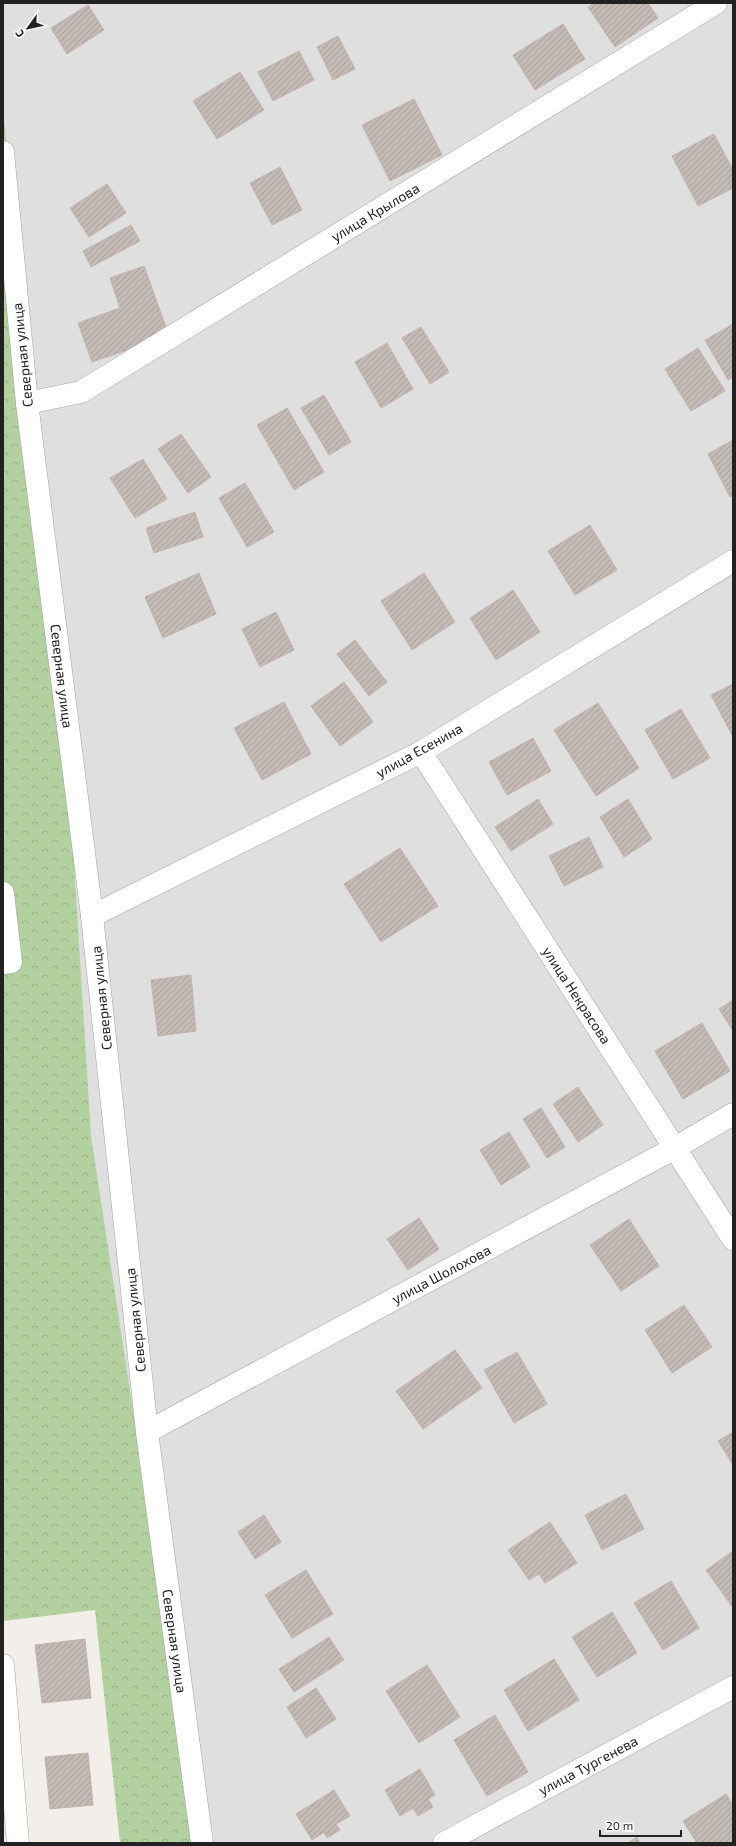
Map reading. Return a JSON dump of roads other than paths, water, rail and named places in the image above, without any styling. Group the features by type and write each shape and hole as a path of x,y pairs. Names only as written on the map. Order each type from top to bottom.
{"street":[{"name":"улица Крылова","path":"27,403 81,392 716,3"},
{"name":"Северная улица","path":"3,152 27,403 92,916 147,1432 202,1843"},
{"name":"улица Есенина","path":"92,916 420,752 733,561"},
{"name":"улица Некрасова","path":"420,752 733,1239"},
{"path":"3,893 11,962 3,963"},
{"name":"улица Шолохова","path":"147,1432 675,1148 733,1114"},
{"path":"3,1665 18,1843"},
{"name":"улица Тургенева","path":"444,1843 733,1687"}]}
